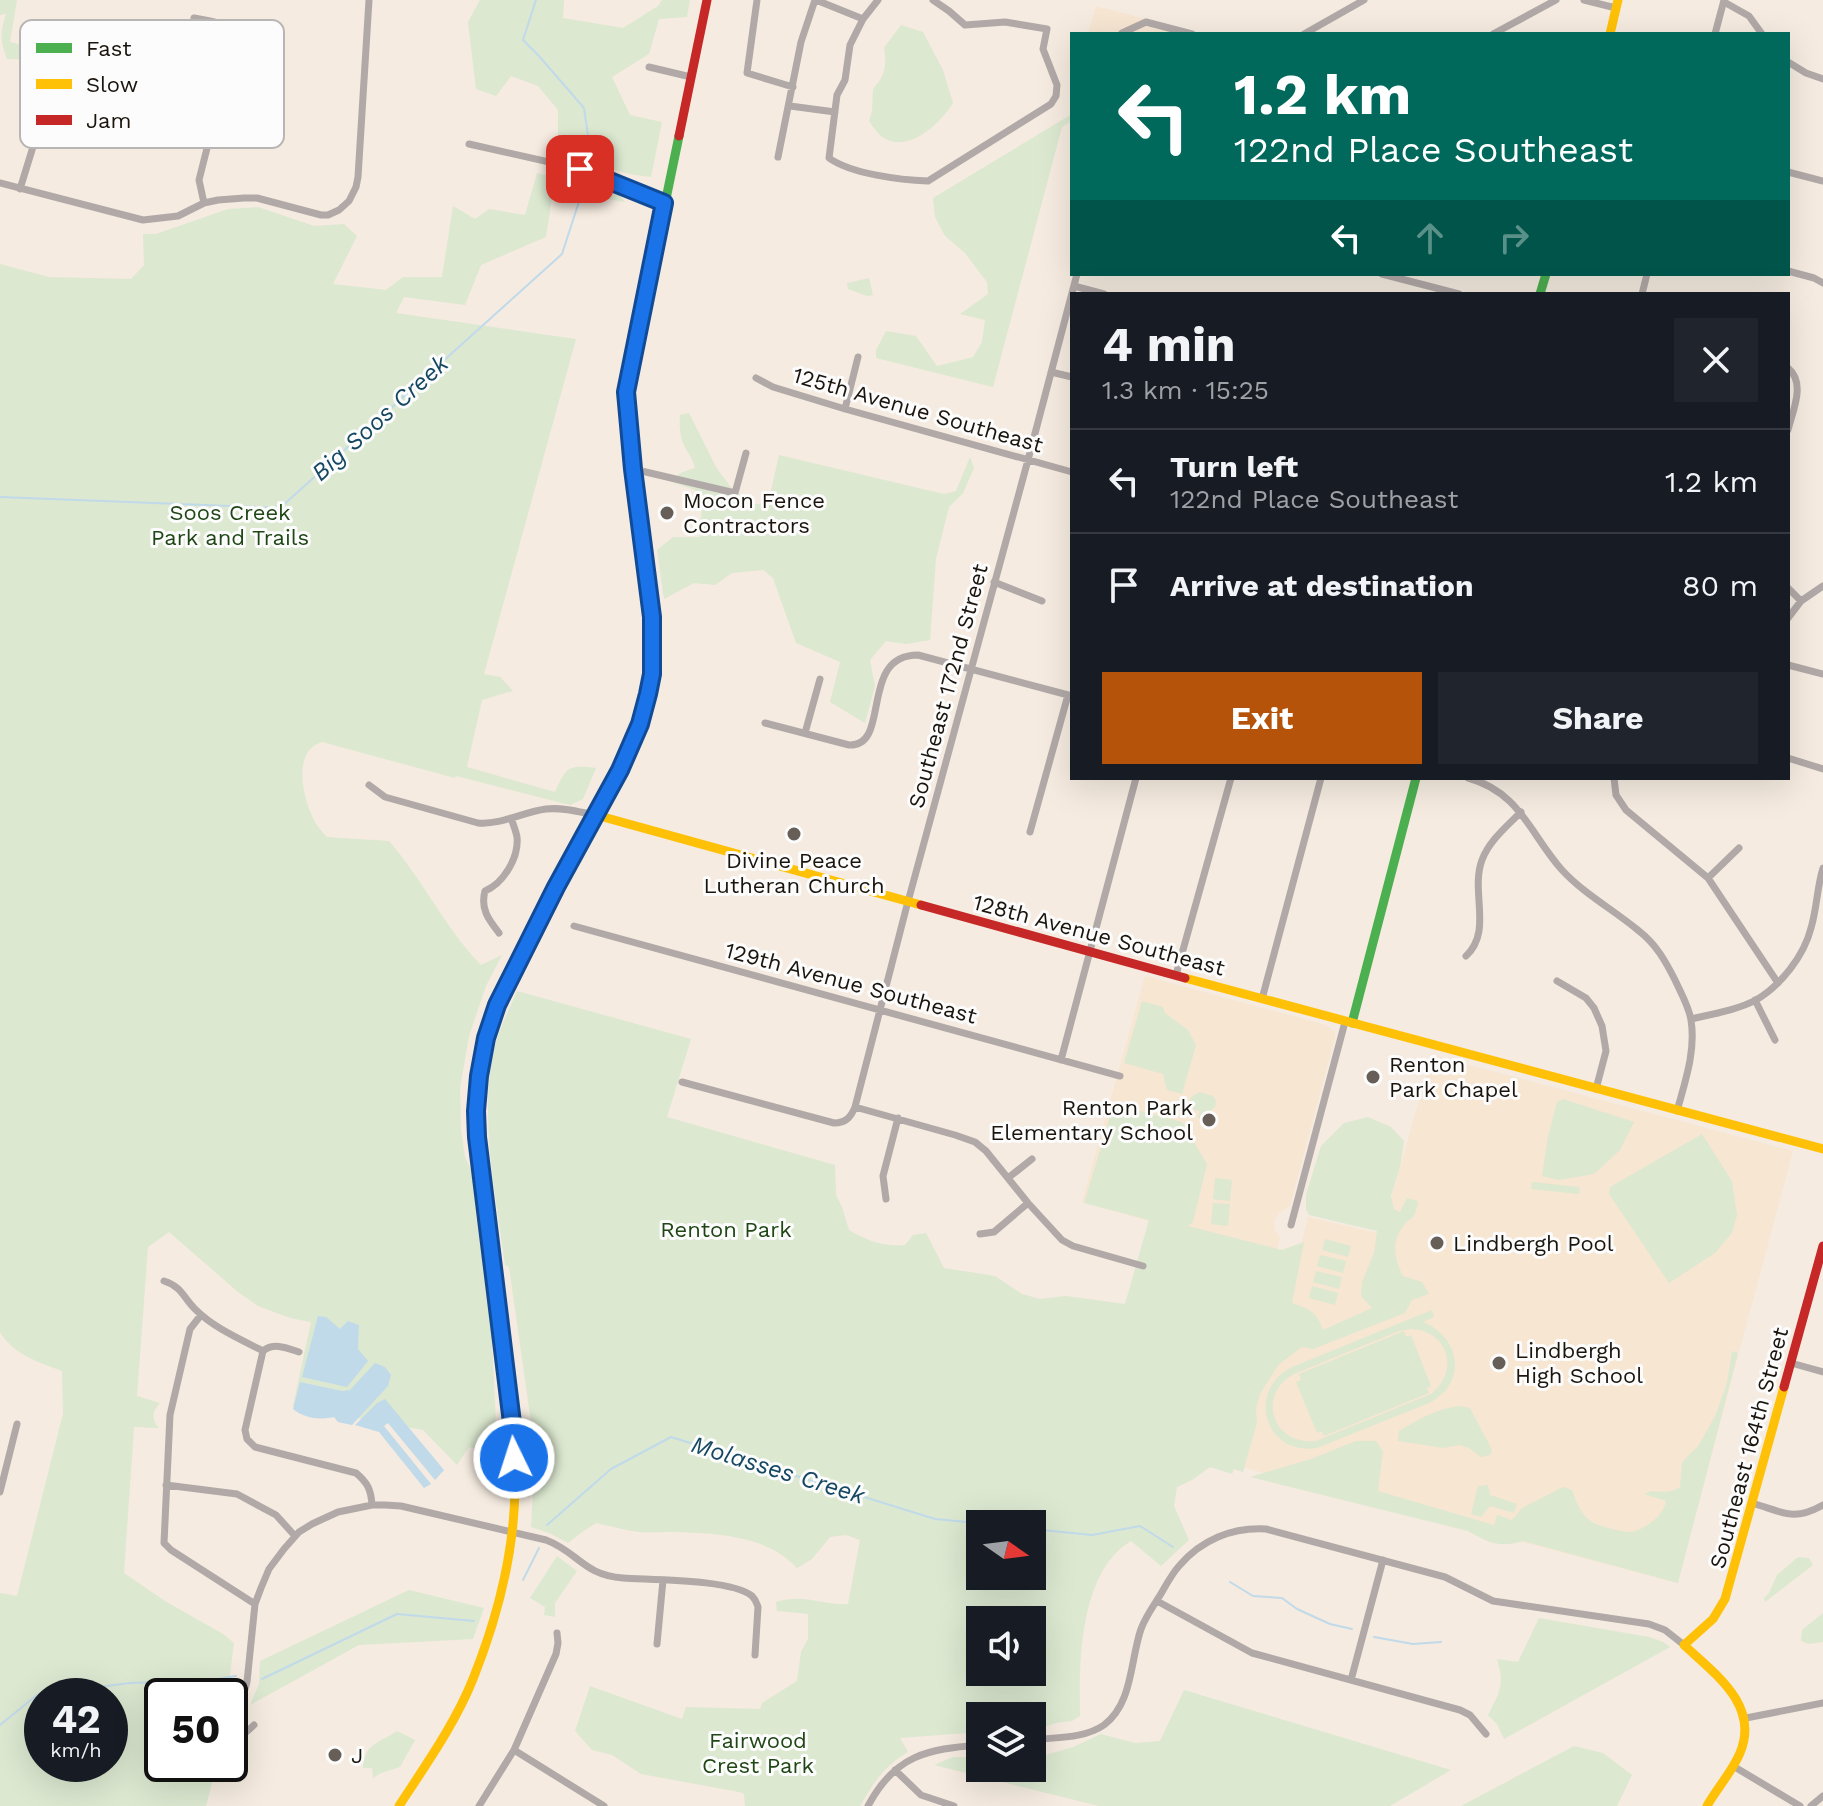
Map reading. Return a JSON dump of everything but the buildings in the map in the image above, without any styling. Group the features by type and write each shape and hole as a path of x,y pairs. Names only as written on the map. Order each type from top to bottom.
{"street":[{"path":"0,183 143,220 178,216 204,203 233,198 257,198 321,215 339,210 353,195 358,177 369,0"},
{"path":"399,1806 442,1739 472,1682 498,1607 505,1575 515,1491 513,1431 477,1137 479,1076 486,1038 497,1005 556,887 620,770 640,724 652,674 652,617 626,392 707,0"},
{"path":"757,0 747,73 793,87"},
{"path":"778,157 801,42 816,0 863,19"},
{"path":"878,0 863,19 850,45 845,80 837,95 829,158 839,165 859,171 928,181 1051,104 1057,85 1043,49 1047,29 1005,22 965,25 933,0"},
{"path":"1308,32 1364,0"},
{"path":"1497,32 1556,0"},
{"path":"1584,0 1617,4 1610,32"},
{"path":"1716,32 1724,1 1749,16 1761,32"},
{"path":"194,18 204,20"},
{"path":"1124,32 1146,22 1184,32"},
{"path":"1790,63 1823,79"},
{"path":"649,67 691,77"},
{"path":"790,106 835,112"},
{"path":"469,144 580,169 664,203"},
{"path":"20,189 33,148"},
{"path":"204,203 199,180 207,148"},
{"path":"1790,173 1823,181"},
{"path":"1790,272 1823,283"},
{"name":"Southeast 172nd Street","path":"1072,292 1076,276"},
{"path":"1390,276 1451,292"},
{"path":"1074,286 1096,292"},
{"name":"Southeast 172nd Street","path":"855,1107 1070,301"},
{"path":"845,409 858,357"},
{"path":"1790,370 1798,383 1790,421"},
{"path":"1051,372 1070,377"},
{"name":"125th Avenue Southeast","path":"756,378 773,387 845,409 1070,471"},
{"path":"633,469 735,493 746,453"},
{"path":"994,582 1042,601"},
{"path":"1790,615 1801,601 1823,586"},
{"path":"1790,590 1801,601"},
{"path":"765,723 849,745 861,743 870,732 889,666 908,655 1070,695 1030,832"},
{"path":"1790,666 1823,674"},
{"path":"805,733 820,679"},
{"path":"1790,759 1823,769"},
{"path":"1061,1060 1135,780"},
{"path":"1176,975 1230,780"},
{"path":"1262,999 1320,780"},
{"path":"1291,1225 1415,780"},
{"path":"1475,780 1505,796 1521,812 1561,869 1580,887 1642,932 1664,958 1691,1019 1692,1045 1677,1111"},
{"path":"1614,780 1616,795 1626,810 1708,878 1778,983"},
{"name":"128th Avenue Southeast","path":"369,785 385,797 478,823 492,823 549,808 596,815 1262,999 1823,1149"},
{"path":"1466,956 1479,935 1477,886 1481,861 1494,839 1521,812"},
{"path":"499,933 487,918 483,898 485,891 502,879 514,857 517,836 511,818"},
{"path":"1708,878 1739,848"},
{"path":"1691,1019 1755,1000 1778,983 1807,940 1823,868"},
{"name":"129th Avenue Southeast","path":"574,926 1120,1076"},
{"path":"1557,981 1586,998 1602,1026 1606,1051 1596,1089"},
{"path":"1755,1000 1775,1040"},
{"path":"682,1082 834,1123 851,1117 855,1107 975,1142 1062,1240 1143,1266"},
{"path":"886,1199 883,1176 898,1118"},
{"path":"1008,1178 1032,1159"},
{"path":"980,1234 994,1232 1028,1203"},
{"name":"Southeast 164th Street","path":"1684,1645 1713,1619 1725,1599 1791,1363 1818,1282 1823,1246"},
{"path":"164,1281 180,1288 195,1309 213,1324 263,1351"},
{"path":"201,1315 190,1329 170,1415 164,1543 255,1604"},
{"path":"299,1352 276,1346 263,1351 245,1430 247,1439 255,1447 356,1473 371,1491 372,1505"},
{"path":"1791,1363 1823,1372"},
{"path":"0,1492 4,1458 17,1424"},
{"path":"166,1485 237,1494 276,1515 295,1536"},
{"path":"1752,1503 1796,1515 1823,1505"},
{"path":"254,1725 243,1735 233,1731 247,1682 255,1604 269,1569 295,1536 312,1524 338,1512 372,1505 401,1506 558,1545 600,1574 705,1582 744,1591 756,1600 758,1607 755,1655"},
{"path":"1046,1738 1091,1731 1118,1712 1141,1630 1177,1567 1206,1542 1250,1528 1266,1529 1445,1577 1493,1601 1649,1624 1665,1630 1732,1692 1746,1718 1743,1746 1707,1806"},
{"path":"1351,1680 1383,1560"},
{"path":"657,1644 663,1580"},
{"path":"1157,1601 1252,1653 1460,1710 1470,1715 1486,1734"},
{"path":"479,1806 514,1750 556,1654 557,1633"},
{"path":"1746,1718 1823,1703"},
{"path":"868,1806 895,1770 911,1760 930,1751 966,1747"},
{"path":"514,1750 604,1806"},
{"path":"1733,1766 1800,1806"},
{"path":"895,1770 921,1795 954,1806"},
{"path":"1811,1806 1823,1796"}],"shaded area":[{"path":"1096,6 1195,32 1089,32"},
{"name":"Renton Park Elementary School","path":"1145,976 1326,1025 1335,1032 1290,1206 1279,1213 1274,1221 1280,1237 1276,1257 1082,1202"},
{"name":"Lindbergh High School","path":"1432,1055 1793,1151 1677,1583 1234,1465 1308,1217 1381,1234"}],"green space":[{"path":"0,0 17,0 10,42 20,44 20,59 7,59 2,37 6,14 0,15"},
{"path":"480,0 564,0 563,18 623,28 658,6 662,0 690,0 687,17 659,19 649,54 612,77 630,115 662,122 651,177 629,174 558,152 558,110 538,86 511,76 496,96 476,89 468,22"},
{"path":"901,25 923,32 943,70 953,103 940,120 922,135 901,142 881,136 869,121 873,89 884,70 884,48"},
{"path":"1070,115 1070,122 1062,127 993,387 876,358 876,350 886,331 916,336 937,366 973,357 982,342 985,320 960,314 988,294 987,282 965,253 945,236 935,217 933,198"},
{"name":"Soos Creek Park and Trails","path":"537,173 619,193 625,202 553,191 546,237 481,265 465,305 404,297 396,313 576,339 484,674 500,677 513,691 482,700 467,767 555,792 570,769 596,768 583,799 570,805 322,742 312,747 306,755 302,777 311,813 327,837 389,841 456,936 481,965 502,955 486,986 469,1036 460,1088 465,1157 485,1200 497,1444 492,1443 493,1453 469,1447 457,1465 423,1430 293,1406 311,1322 258,1306 169,1232 148,1247 137,1396 160,1403 154,1415 159,1428 134,1427 124,1573 234,1643 229,1678 144,1678 144,1782 212,1782 206,1806 0,1806 0,1593 17,1596 63,1414 62,1371 19,1352 0,1332 0,264 49,277 131,279 144,265 143,234 156,234 228,209 258,207 314,226 344,224 357,236 333,284 386,290 403,277 442,277 453,206 475,219 489,209 525,215"},
{"path":"869,278 873,295 848,289 847,283"},
{"path":"689,413 716,467 732,489 753,504 768,504 779,455 944,494 956,491 970,457 974,468 963,493 949,507 936,559 930,640 906,644 886,641 870,660 875,686 865,723 830,702 840,662 796,643 773,578 763,570 732,573 715,585 694,583 664,599 657,550 673,537 700,537 702,503 695,490 672,482 680,473 695,468 682,441 680,428 680,415"},
{"path":"517,991 691,1039 667,1117 835,1165 836,1195 849,1230 890,1245 905,1245 913,1235 926,1233 944,1268 995,1276 1022,1294 1040,1299 1066,1296 1125,1304 1149,1220 1084,1203 1114,1104 1182,1122 1207,1164 1193,1222 1188,1226 1282,1250 1304,1242 1292,1303 1312,1312 1323,1330 1372,1308 1361,1296 1377,1231 1309,1215 1306,1195 1321,1146 1344,1123 1368,1117 1391,1127 1404,1141 1391,1196 1394,1209 1400,1212 1407,1198 1418,1201 1414,1215 1399,1234 1395,1246 1396,1258 1403,1276 1422,1282 1429,1294 1412,1300 1405,1313 1313,1349 1302,1347 1278,1365 1260,1394 1256,1409 1257,1423 1243,1472 1234,1469 1232,1474 1210,1467 1177,1487 1174,1506 1189,1540 1161,1566 1131,1541 1114,1555 1101,1574 1086,1620 1080,1671 1080,1716 1072,1721 1046,1726 1046,1702 966,1702 966,1733 900,1738 908,1752 880,1776 860,1806 745,1806 744,1794 739,1792 641,1774 612,1755 592,1750 575,1731 590,1686 682,1719 686,1707 760,1709 762,1703 797,1681 801,1652 808,1639 808,1614 777,1611 776,1602 804,1599 848,1604 860,1540 846,1535 830,1537 812,1559 797,1568 770,1548 720,1535 639,1532 596,1523 568,1543 531,1527 535,1450 509,1267 505,1265 489,1130 490,1075 501,1027"},
{"path":"1142,1001 1163,1007 1165,1013 1188,1030 1196,1045 1182,1094 1167,1090 1163,1074 1124,1063"},
{"path":"1200,1092 1213,1096 1216,1101 1211,1110 1216,1118 1208,1126 1203,1125 1198,1117 1200,1111 1194,1110 1189,1102"},
{"path":"1563,1099 1634,1122 1620,1150 1594,1174 1559,1180 1542,1176 1557,1102"},
{"path":"1702,1134 1732,1181 1737,1215 1732,1233 1715,1253 1669,1283 1609,1194 1610,1187"},
{"path":"1215,1178 1232,1180 1230,1201 1213,1199"},
{"path":"1532,1182 1580,1187 1579,1194 1531,1189"},
{"path":"1213,1203 1230,1204 1228,1226 1211,1224"},
{"path":"1325,1239 1351,1246 1348,1257 1322,1250"},
{"path":"1320,1255 1346,1261 1343,1273 1317,1266"},
{"path":"1316,1271 1342,1277 1339,1289 1313,1282"},
{"path":"1312,1286 1338,1293 1335,1305 1309,1298"},
{"path":"1432,1310 1434,1317 1423,1322 1446,1339 1455,1361 1450,1385 1429,1403 1317,1448 1299,1448 1285,1442 1267,1420 1269,1391 1277,1378 1292,1367","holes":["1399,1331 1424,1331 1442,1344 1446,1354 1445,1374 1431,1394 1316,1441 1301,1440 1280,1427 1274,1417 1275,1394 1282,1383 1294,1374"]},
{"path":"1404,1331 1406,1337 1411,1335 1431,1386 1427,1388 1429,1393 1324,1436 1322,1431 1317,1433 1296,1382 1301,1380 1299,1374"},
{"path":"1732,1351 1738,1353 1678,1583 1523,1541 1494,1543 1468,1531 1250,1477 1311,1459 1356,1441 1376,1441 1383,1451 1378,1491 1494,1525 1497,1515 1512,1520 1522,1508 1563,1487 1572,1490 1582,1512 1592,1522 1616,1530 1635,1531 1658,1517 1665,1506 1666,1501 1644,1494 1680,1487 1682,1462 1699,1445 1716,1414 1727,1383"},
{"path":"1459,1406 1470,1408 1492,1450 1490,1455 1481,1457 1459,1445 1444,1448 1398,1441 1399,1431 1414,1422"},
{"path":"1488,1485 1490,1495 1517,1504 1514,1513 1490,1506 1481,1517 1471,1514 1478,1486"},
{"path":"557,1556 577,1571 555,1603 555,1617 544,1615 545,1607 530,1598"},
{"path":"1798,1557 1809,1558 1813,1565 1765,1602 1764,1598 1777,1575"},
{"path":"409,1590 484,1608 473,1639 359,1645 250,1705 259,1684 260,1661"},
{"path":"1823,1613 1823,1642 1809,1644 1801,1641 1802,1630"},
{"path":"1539,1618 1649,1637 1670,1647 1504,1739 1497,1724 1488,1715 1500,1688 1497,1659 1518,1662"},
{"path":"1184,1690 1451,1770 1390,1806 1099,1806 1002,1782 1046,1782 1046,1755 1101,1734 1135,1743 1160,1741"},
{"path":"397,1731 415,1740 400,1767 373,1778 372,1768 363,1768 366,1753"},
{"path":"1574,1746 1603,1753 1632,1775 1617,1806 1461,1806"},
{"path":"953,1757 966,1757 966,1773 934,1765"}],"water":[{"path":"318,1316 326,1317 340,1329 348,1321 359,1325 358,1349 368,1361 347,1387 302,1377"},
{"path":"375,1363 385,1367 391,1375 388,1386 352,1425 338,1422 334,1417 308,1417 293,1409 300,1382 350,1390"},
{"path":"385,1399 444,1470 435,1480 388,1423 384,1426 431,1484 424,1488 379,1432 355,1425"}],"waterway":[{"name":"Big Soos Creek","path":"536,0 523,40 584,108 592,163"},
{"name":"Big Soos Creek","path":"0,497 280,508 562,254 585,183"},
{"name":"Molasses Creek","path":"547,1525 611,1469 671,1437 935,1519 966,1522"},
{"name":"Molasses Creek","path":"1046,1530 1092,1535 1140,1526 1173,1547"},
{"name":"Molasses Creek","path":"523,1580 539,1548"},
{"name":"Molasses Creek","path":"1230,1582 1253,1596 1282,1598 1297,1609 1330,1624 1352,1629"},
{"name":"Molasses Creek","path":"262,1679 397,1614 474,1621"},
{"name":"Molasses Creek","path":"1374,1637 1413,1644 1441,1642"},
{"name":"Molasses Creek","path":"0,1725 37,1695 130,1683 236,1676"}],"traffic: fast":[{"path":"617,775 640,724 652,674 652,617 626,392 679,136"},
{"path":"1541,292 1545,276"},
{"path":"1352,1023 1415,780"}],"traffic: slow":[{"path":"1610,32 1618,0"},
{"path":"596,815 921,905"},
{"path":"1185,978 1823,1149"},
{"path":"399,1806 466,1696 490,1633 508,1562 514,1513 515,1460 511,1402 492,1258"},
{"path":"1707,1806 1740,1753 1745,1736 1744,1720 1739,1705 1721,1679 1684,1645 1713,1619 1725,1599 1784,1387"}],"traffic: jam":[{"path":"679,136 707,0"},
{"path":"492,1258 476,1111 486,1038 497,1005 617,775"},
{"path":"921,905 1185,978"},
{"path":"1784,1387 1823,1246"}],"place":[{"name":"Mocon Fence Contractors","path":"667,513"},
{"name":"Divine Peace Lutheran Church","path":"794,834"},
{"name":"Renton Park Chapel","path":"1373,1077"},
{"name":"Renton Park Elementary School","path":"1209,1120"},
{"name":"Lindbergh Pool","path":"1437,1243"},
{"name":"Lindbergh High School","path":"1499,1363"},
{"name":"J","path":"335,1755"}],"route":[{"path":"514,1458 477,1137 479,1076 486,1038 497,1005 556,887 620,770 640,724 652,674 652,617 626,392 664,203 580,169"}],"park label":[{"name":"Renton Park","path":"726,1229"},
{"name":"Fairwood Crest Park","path":"758,1752"}]}
